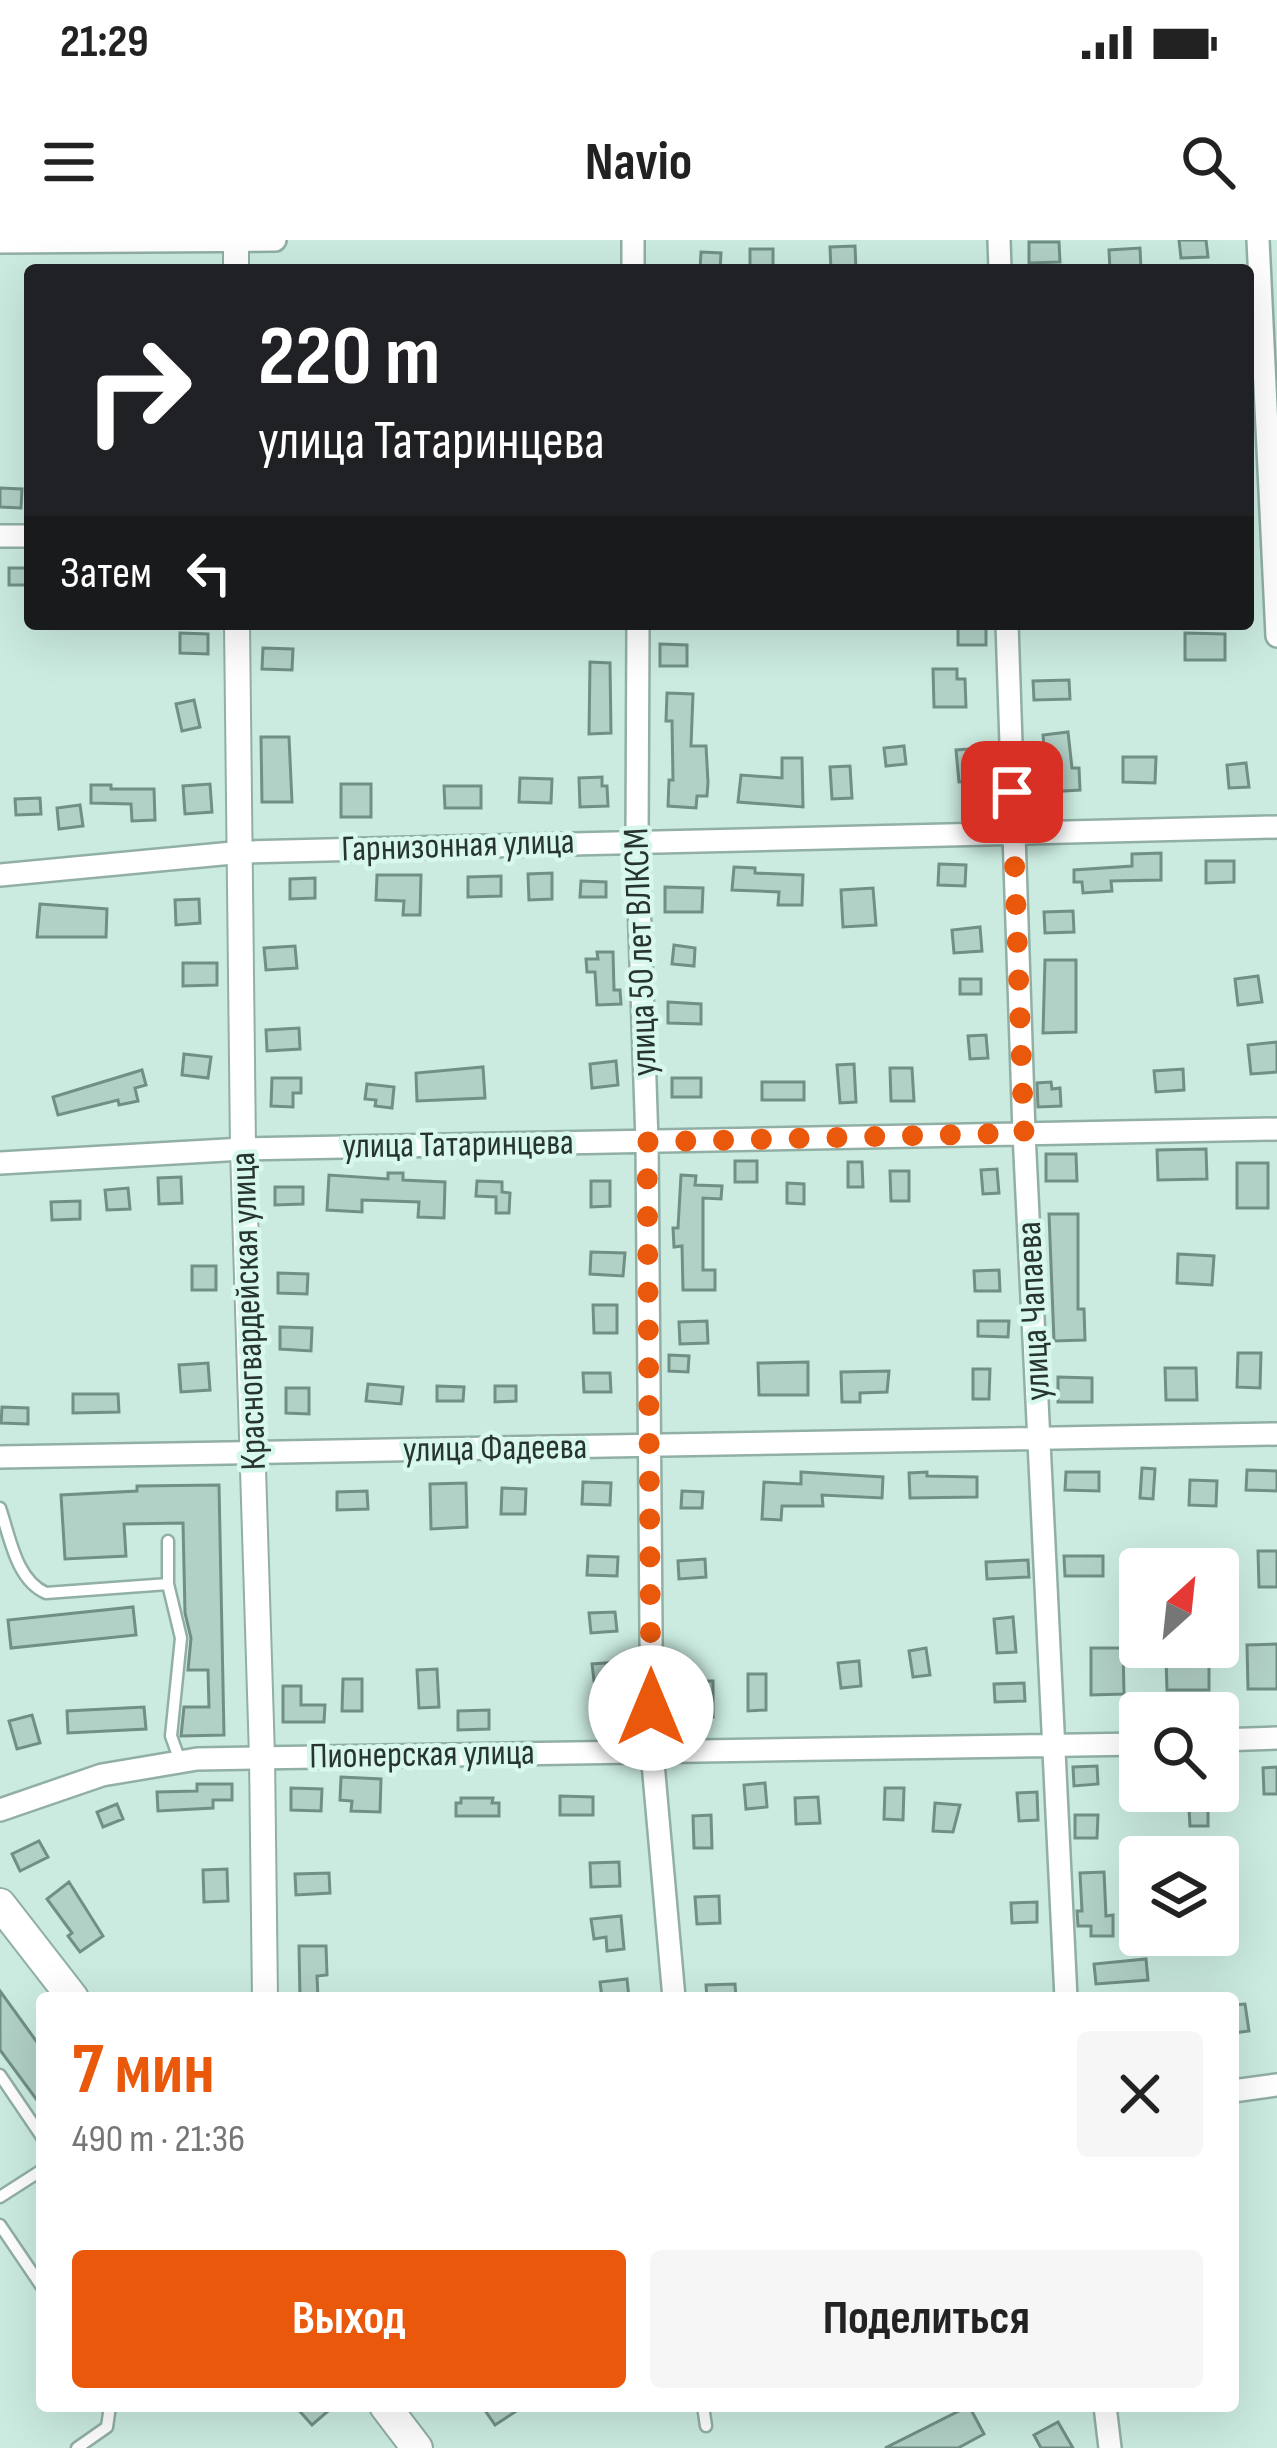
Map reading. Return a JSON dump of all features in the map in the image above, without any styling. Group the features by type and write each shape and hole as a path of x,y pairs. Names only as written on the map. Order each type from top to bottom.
{"main road":[{"path":"0,1904 68,1992"},
{"path":"390,2412 417,2448"}],"street":[{"path":"0,242 275,240"},
{"path":"1258,240 1277,636"},
{"name":"Красногвардейская улица","path":"237,630 243,1149 265,1992"},
{"name":"улица 50 лет ВЛКСМ","path":"638,630 637,841 647,1142 652,1752 673,1992"},
{"name":"улица Чапаева","path":"1007,630 1024,1133 1066,1992"},
{"name":"Гарнизонная улица","path":"0,875 243,852 1277,826"},
{"name":"улица Татаринцева","path":"0,1163 243,1149 1277,1129"},
{"name":"улица Фадеева","path":"0,1457 1277,1434"},
{"path":"1239,1739 1277,1738"},
{"name":"Пионерская улица","path":"0,1810 103,1775 180,1761 262,1756 1119,1745"},
{"path":"1239,2090 1277,2085"},
{"path":"1106,2412 1110,2448"}],"lane":[{"path":"0,1508 24,1576 34,1588 46,1593 168,1584"},
{"path":"168,1541 168,1584 181,1638 170,1723 180,1761"},
{"path":"0,2075 36,2128"},
{"path":"0,2197 36,2174"},
{"path":"0,2225 36,2278"},
{"path":"77,2448 107,2427 109,2412"},
{"path":"704,2412 706,2426"}],"building":[{"path":"1179,240 1206,240 1208,257 1181,258"},
{"path":"1029,242 1059,242 1060,262 1029,263"},
{"path":"855,246 856,264 831,264 830,247"},
{"path":"1140,248 1141,264 1110,264 1109,250"},
{"path":"750,249 773,249 773,264 750,264"},
{"path":"701,252 721,253 720,264 700,264"},
{"path":"0,488 22,489 21,508 0,507"},
{"path":"9,568 24,568 24,585 9,585"},
{"path":"958,630 986,630 986,645 958,645"},
{"path":"180,633 208,634 208,654 180,653"},
{"path":"1185,633 1225,634 1225,660 1185,660"},
{"path":"660,644 687,645 687,666 660,666"},
{"path":"263,648 293,649 292,670 262,669"},
{"path":"590,662 610,663 611,733 589,734"},
{"path":"933,669 957,669 957,679 965,679 966,707 934,707"},
{"path":"1069,680 1070,699 1034,700 1033,681"},
{"path":"667,693 693,694 691,746 706,746 708,782 707,796 697,796 696,808 668,806 669,780 673,780"},
{"path":"194,700 200,727 182,731 176,704"},
{"path":"1068,732 1080,790 1048,792 1043,735"},
{"path":"261,737 289,737 292,802 262,802"},
{"path":"904,746 906,764 886,766 884,748"},
{"path":"984,748 987,780 959,782 956,750"},
{"path":"1123,757 1156,757 1155,783 1123,782"},
{"path":"782,758 802,758 803,807 738,802 741,775 782,778"},
{"path":"1246,763 1249,787 1229,788 1227,765"},
{"path":"850,766 852,798 832,799 830,767"},
{"path":"602,777 608,806 580,807 579,778"},
{"path":"520,778 552,779 551,803 519,802"},
{"path":"210,784 212,812 185,814 183,786"},
{"path":"341,784 371,784 371,817 341,817"},
{"path":"91,785 154,789 155,820 132,821 131,804 91,803"},
{"path":"444,786 481,786 481,808 445,808"},
{"path":"40,798 41,814 16,815 15,799"},
{"path":"80,805 83,826 59,829 57,808"},
{"path":"1161,853 1161,880 1111,881 1112,891 1083,893 1082,882 1074,882 1074,870 1132,866 1132,854"},
{"path":"1206,861 1234,861 1234,882 1206,883"},
{"path":"939,864 966,865 965,886 938,885"},
{"path":"734,867 803,875 802,905 778,905 779,892 732,890"},
{"path":"552,873 552,899 529,900 528,874"},
{"path":"377,875 421,875 420,915 403,915 404,901 376,900"},
{"path":"501,876 501,896 468,897 468,877"},
{"path":"315,878 315,898 290,899 290,879"},
{"path":"581,881 606,882 606,897 580,897"},
{"path":"665,887 703,888 702,912 665,912"},
{"path":"873,888 876,925 843,927 841,890"},
{"path":"199,899 200,923 176,925 175,900"},
{"path":"40,904 107,909 106,937 37,937"},
{"path":"1073,911 1074,932 1045,933 1044,912"},
{"path":"980,927 982,951 954,953 952,930"},
{"path":"674,945 695,948 694,966 672,964"},
{"path":"295,946 297,968 266,970 264,948"},
{"path":"597,952 613,952 614,990 620,990 621,1004 597,1005 595,972 587,972 586,959 598,959"},
{"path":"1045,960 1076,960 1076,1032 1043,1033"},
{"path":"183,963 217,963 217,985 183,986"},
{"path":"1258,976 1262,1002 1238,1005 1235,979"},
{"path":"960,979 981,979 981,994 960,994"},
{"path":"668,1002 701,1004 701,1024 668,1023"},
{"path":"299,1028 300,1049 267,1051 266,1030"},
{"path":"986,1035 988,1058 970,1059 968,1036"},
{"path":"1277,1042 1277,1072 1251,1074 1248,1045"},
{"path":"184,1054 211,1057 208,1078 182,1075"},
{"path":"616,1061 618,1085 592,1088 590,1064"},
{"path":"854,1064 856,1102 840,1103 837,1065"},
{"path":"483,1067 485,1098 417,1101 416,1073"},
{"path":"890,1068 912,1068 914,1101 891,1101"},
{"path":"1183,1069 1184,1090 1156,1092 1154,1071"},
{"path":"142,1070 146,1085 135,1088 138,1101 119,1105 118,1100 58,1115 53,1097"},
{"path":"272,1078 301,1078 301,1093 293,1093 293,1107 271,1106"},
{"path":"672,1078 701,1078 701,1097 672,1097"},
{"path":"762,1082 804,1082 804,1100 762,1100"},
{"path":"1051,1082 1052,1089 1060,1088 1061,1106 1038,1107 1037,1083"},
{"path":"367,1084 394,1087 392,1108 365,1099"},
{"path":"1206,1149 1207,1179 1158,1180 1157,1150"},
{"path":"1046,1154 1076,1154 1077,1181 1046,1181"},
{"path":"735,1161 757,1161 757,1182 735,1182"},
{"path":"848,1162 862,1162 863,1187 848,1187"},
{"path":"1237,1163 1268,1163 1268,1208 1237,1208"},
{"path":"997,1169 999,1193 983,1194 981,1170"},
{"path":"890,1171 909,1171 909,1201 891,1201"},
{"path":"388,1173 403,1173 403,1180 445,1182 444,1218 418,1217 419,1202 362,1200 362,1212 327,1210 329,1175 388,1179"},
{"path":"681,1175 696,1176 695,1185 722,1186 721,1199 703,1198 703,1270 715,1270 715,1290 683,1290 682,1246 674,1247 673,1228 678,1228"},
{"path":"181,1177 182,1203 159,1204 158,1178"},
{"path":"477,1181 502,1182 502,1192 510,1193 509,1213 496,1213 496,1197 476,1196"},
{"path":"591,1181 610,1181 610,1206 591,1207"},
{"path":"787,1183 804,1184 804,1204 787,1203"},
{"path":"275,1187 303,1187 303,1204 275,1205"},
{"path":"128,1188 130,1209 107,1210 105,1190"},
{"path":"80,1201 80,1219 52,1220 51,1202"},
{"path":"1049,1214 1078,1214 1078,1309 1084,1309 1085,1340 1054,1341"},
{"path":"591,1252 625,1253 623,1276 590,1274"},
{"path":"1178,1254 1214,1256 1212,1285 1177,1283"},
{"path":"192,1266 216,1266 216,1290 192,1290"},
{"path":"999,1270 1000,1291 975,1291 974,1271"},
{"path":"278,1273 308,1274 307,1294 278,1293"},
{"path":"593,1305 617,1305 617,1333 594,1333"},
{"path":"707,1321 708,1343 680,1344 679,1322"},
{"path":"978,1321 1009,1321 1008,1337 978,1336"},
{"path":"280,1327 312,1328 311,1351 280,1349"},
{"path":"1238,1353 1261,1353 1260,1388 1237,1387"},
{"path":"669,1355 689,1356 688,1372 669,1371"},
{"path":"808,1362 808,1395 759,1395 758,1363"},
{"path":"208,1363 210,1390 181,1392 179,1365"},
{"path":"1165,1368 1196,1368 1197,1400 1166,1400"},
{"path":"973,1369 990,1369 989,1399 973,1399"},
{"path":"889,1371 887,1392 860,1393 860,1402 842,1402 841,1372"},
{"path":"583,1373 610,1373 611,1392 584,1392"},
{"path":"1058,1377 1092,1378 1092,1402 1058,1402"},
{"path":"368,1384 403,1387 401,1404 366,1401"},
{"path":"437,1386 464,1387 463,1401 437,1401"},
{"path":"495,1386 516,1386 516,1401 495,1402"},
{"path":"286,1388 309,1388 309,1414 286,1413"},
{"path":"73,1394 118,1394 119,1412 73,1413"},
{"path":"2,1407 28,1408 28,1424 1,1423"},
{"path":"1142,1468 1155,1469 1153,1499 1140,1498"},
{"path":"1247,1470 1277,1471 1277,1491 1246,1490"},
{"path":"801,1472 883,1477 882,1498 822,1495 823,1506 782,1506 781,1520 762,1519 764,1482 801,1484"},
{"path":"927,1472 927,1476 977,1477 977,1497 910,1498 909,1473"},
{"path":"1066,1472 1099,1472 1099,1491 1065,1490"},
{"path":"1190,1480 1217,1481 1216,1506 1189,1505"},
{"path":"583,1482 611,1483 610,1505 582,1504"},
{"path":"466,1483 467,1527 431,1529 430,1484"},
{"path":"219,1485 224,1735 181,1736 184,1707 209,1707 208,1670 188,1670 191,1638 185,1613 183,1523 124,1524 126,1556 65,1559 61,1495 137,1491 137,1486"},
{"path":"502,1488 526,1489 525,1514 501,1514"},
{"path":"367,1491 368,1509 337,1510 337,1492"},
{"path":"682,1491 703,1492 702,1508 681,1508"},
{"path":"1258,1551 1277,1551 1277,1587 1259,1587"},
{"path":"588,1556 618,1557 617,1576 587,1575"},
{"path":"1064,1556 1103,1556 1103,1576 1065,1576"},
{"path":"705,1559 706,1577 679,1579 678,1561"},
{"path":"1028,1560 1029,1577 987,1579 986,1562"},
{"path":"133,1607 136,1635 11,1648 8,1620"},
{"path":"615,1612 617,1631 591,1633 589,1613"},
{"path":"1013,1617 1016,1652 997,1653 994,1619"},
{"path":"1277,1644 1277,1689 1248,1689 1247,1645"},
{"path":"926,1648 930,1675 913,1677 909,1651"},
{"path":"1091,1648 1119,1648 1124,1692 1091,1695"},
{"path":"859,1661 861,1686 841,1688 838,1663"},
{"path":"618,1662 620,1678 594,1681 592,1664"},
{"path":"1166,1668 1209,1668 1209,1690 1167,1690"},
{"path":"437,1669 439,1707 419,1708 417,1670"},
{"path":"748,1674 766,1674 766,1710 748,1711"},
{"path":"343,1679 362,1679 362,1711 342,1711"},
{"path":"682,1681 713,1681 713,1717 682,1717"},
{"path":"1024,1683 1025,1701 995,1702 994,1684"},
{"path":"283,1686 301,1686 301,1705 325,1705 324,1722 283,1722"},
{"path":"144,1707 146,1729 68,1733 67,1711"},
{"path":"489,1710 489,1729 458,1730 458,1711"},
{"path":"32,1715 40,1743 17,1749 9,1721"},
{"path":"1097,1766 1098,1784 1074,1786 1073,1767"},
{"path":"1277,1767 1277,1794 1264,1794 1263,1768"},
{"path":"341,1777 381,1779 380,1812 351,1811 352,1801 340,1800"},
{"path":"765,1783 767,1807 746,1809 744,1785"},
{"path":"197,1784 232,1784 232,1800 213,1800 213,1808 158,1811 157,1792 197,1791"},
{"path":"291,1788 322,1789 321,1811 291,1810"},
{"path":"885,1788 904,1788 903,1820 884,1819"},
{"path":"1037,1792 1038,1820 1019,1821 1017,1793"},
{"path":"560,1796 593,1797 593,1815 560,1815"},
{"path":"818,1797 820,1823 796,1824 795,1798"},
{"path":"461,1798 493,1798 492,1803 499,1803 499,1816 456,1816"},
{"path":"935,1803 960,1805 953,1832 933,1831"},
{"path":"117,1804 123,1819 103,1827 97,1812"},
{"path":"1189,1812 1208,1812 1208,1826 1190,1826"},
{"path":"711,1815 712,1848 694,1848 693,1816"},
{"path":"1075,1815 1098,1815 1097,1838 1075,1838"},
{"path":"39,1841 48,1857 20,1871 12,1854"},
{"path":"619,1862 620,1886 591,1887 590,1863"},
{"path":"227,1869 228,1901 204,1902 203,1870"},
{"path":"1104,1872 1106,1916 1113,1915 1113,1936 1091,1936 1091,1926 1078,1926 1080,1873"},
{"path":"329,1873 330,1893 296,1895 295,1874"},
{"path":"69,1882 103,1936 80,1952 47,1899"},
{"path":"719,1896 720,1923 697,1924 695,1897"},
{"path":"1037,1902 1037,1922 1012,1923 1011,1903"},
{"path":"621,1916 624,1949 607,1951 606,1937 594,1939 591,1919"},
{"path":"299,1946 326,1946 327,1975 317,1976 318,1992 300,1992"},
{"path":"1146,1959 1148,1980 1096,1984 1094,1964"},
{"path":"627,1979 628,1992 601,1992 600,1982"},
{"path":"735,1984 736,1992 707,1992 706,1985"},
{"path":"0,1991 36,2041 36,2099 0,2050"},
{"path":"1239,2004 1245,2004 1249,2031 1239,2032"},
{"path":"300,2412 327,2412 312,2425"},
{"path":"486,2412 515,2412 495,2425"},
{"path":"957,2412 972,2412 984,2434 958,2448 885,2448"},
{"path":"1058,2422 1073,2448 1041,2448 1034,2435"}],"route":[{"path":"651,1708 647,1142 1024,1133 1012,792"}]}
